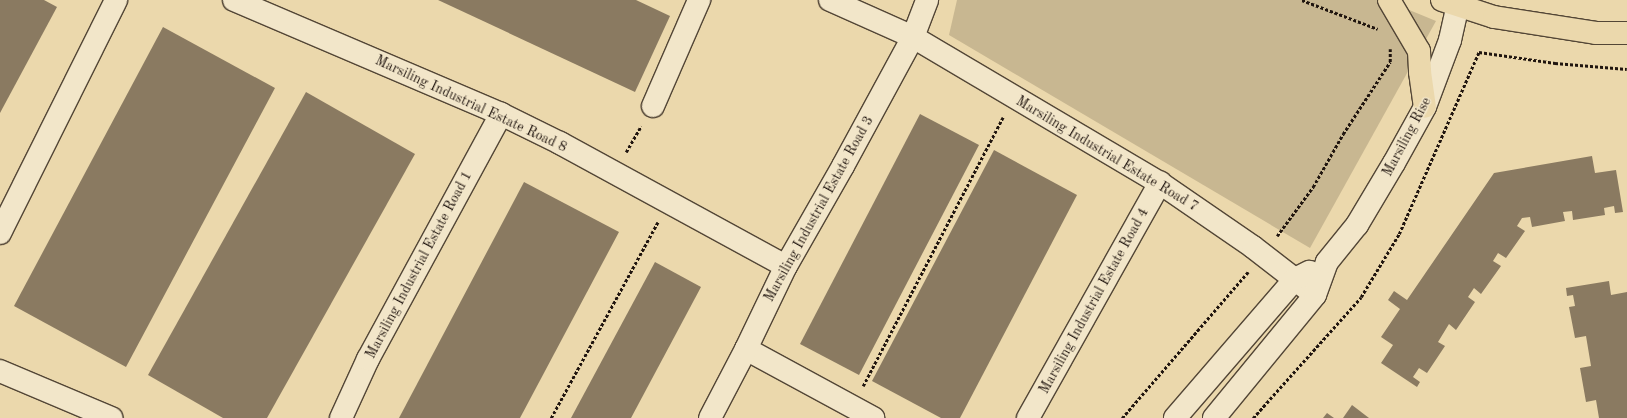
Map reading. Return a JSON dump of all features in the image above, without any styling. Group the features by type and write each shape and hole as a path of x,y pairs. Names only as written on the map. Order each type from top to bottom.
{"main road":[{"path":"1390,0 1420,51 1420,72 1425,107"},
{"path":"1453,1 1494,17 1596,32 1627,33"}],"street":[{"path":"0,232 116,0"},
{"name":"Marsiling Industrial Estate Road 8","path":"234,0 501,114 786,266"},
{"path":"653,106 699,0"},
{"name":"Marsiling Industrial Estate Road 7","path":"830,0 913,37 1160,183 1263,254 1315,296"},
{"name":"Marsiling Industrial Estate Road 3","path":"710,418 746,349 786,266 843,166 913,37 927,0"},
{"name":"Marsiling Rise","path":"1214,418 1315,296 1327,262 1357,225 1394,163 1425,107 1450,40 1453,1"},
{"name":"Marsiling Industrial Estate Road 1","path":"341,418 368,359 501,114"},
{"name":"Marsiling Industrial Estate Road 4","path":"1028,418 1160,183"},
{"name":"Marsiling Rise","path":"1175,418 1295,279 1327,262"},
{"path":"746,349 873,418"},
{"path":"0,371 111,418"}],"path":[{"path":"1302,0 1384,31"},
{"path":"1122,418 1263,254 1313,188 1343,134 1390,62 1390,48"},
{"path":"1253,418 1361,297 1399,234 1479,52 1555,63 1627,69"},
{"path":"852,406 1014,97"},
{"path":"614,173 653,106"},
{"path":"551,418 669,203"}],"shaded area":[{"path":"957,0 1385,0 1436,21 1310,248 949,35"}],"building":[{"path":"0,0 44,0 57,7 0,113"},
{"path":"438,0 636,0 670,16 635,92"},
{"path":"163,27 275,88 126,367 14,306"},
{"path":"306,92 415,154 267,418 223,418 148,375"},
{"path":"920,114 979,145 859,375 800,344"},
{"path":"994,150 1077,195 960,418 941,418 872,381"},
{"path":"1592,156 1595,173 1616,170 1623,212 1615,213 1614,206 1604,208 1605,215 1573,220 1572,211 1563,212 1565,221 1532,227 1530,217 1522,218 1517,226 1525,231 1506,258 1498,253 1493,261 1501,266 1481,294 1474,288 1468,297 1475,302 1456,330 1449,324 1438,342 1445,346 1427,373 1419,368 1413,377 1420,382 1417,387 1381,363 1393,345 1381,337 1400,309 1388,300 1394,291 1407,300 1494,173"},
{"path":"524,182 619,232 520,418 399,418"},
{"path":"655,262 701,287 631,418 571,418"},
{"path":"1609,281 1611,295 1627,292 1627,418 1599,418 1596,400 1586,402 1580,368 1591,366 1586,336 1575,338 1569,307 1575,306 1573,295 1567,296 1566,288"},
{"path":"1352,405 1369,418 1343,418"},
{"path":"1327,413 1334,418 1323,418"}]}
